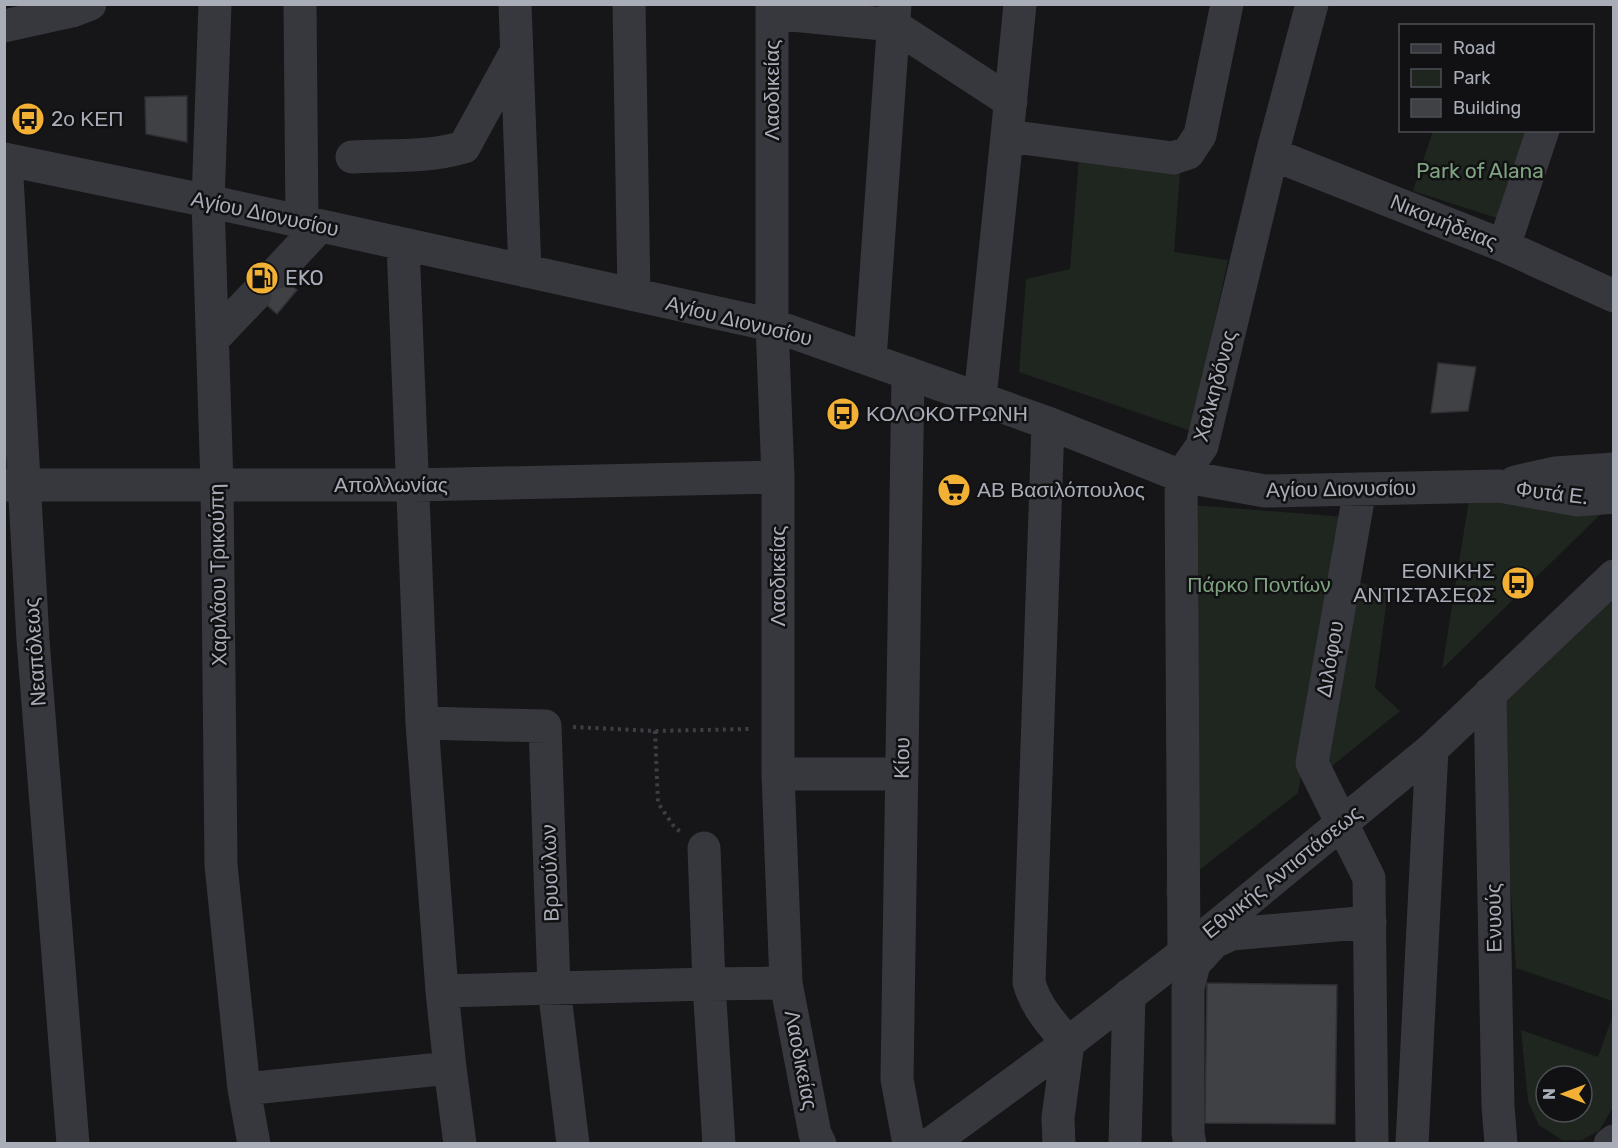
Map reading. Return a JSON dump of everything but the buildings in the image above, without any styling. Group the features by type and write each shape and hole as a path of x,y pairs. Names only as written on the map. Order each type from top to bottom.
{"street":[{"name":"Χαριλάου Τρικούπη","path":"215,4 208,201 217,485 221,864 244,1089 254,1143"},
{"path":"213,339 266,284 311,224 300,4"},
{"path":"515,4 525,271"},
{"path":"629,4 634,295"},
{"path":"980,398 1020,4"},
{"path":"1007,136 1173,158 1188,153 1200,135 1227,4"},
{"name":"Χαλκηδόνος","path":"1181,476 1202,446 1272,154 1312,4"},
{"path":"4,26 78,7"},
{"path":"772,9 894,15 1011,102"},
{"name":"Λαοδικείας","path":"772,9 772,325 778,477 778,774 786,983 815,1134 820,1143"},
{"path":"870,359 894,15"},
{"path":"352,157 423,155 443,153 464,147 516,52"},
{"path":"1504,246 1542,132"},
{"name":"Νικομήδειας","path":"1272,154 1504,246 1614,296"},
{"name":"Αγίου Διονυσίου","path":"5,159 208,201 772,325 1048,423 1181,476 1265,491 1499,486"},
{"name":"Νεαπόλεως","path":"5,159 15,485 33,640 73,1143"},
{"path":"403,244 422,723 442,991 460,1143"},
{"name":"Κίου","path":"908,373 897,1079 909,1143"},
{"path":"1048,423 1029,982 1032,995 1040,1008 1068,1043 1058,1118 1059,1143"},
{"name":"Φυτά Ε.","path":"1499,486 1555,473 1614,469"},
{"path":"1181,476 1184,952"},
{"name":"Απολλωνίας","path":"15,485 413,485 778,477"},
{"name":"Φυτά Ε.","path":"1499,486 1578,500 1614,497"},
{"name":"Διλόφου","path":"1360,489 1312,763 1369,878 1372,1143"},
{"name":"Εθνικής Αντιστάσεως","path":"930,1143 1068,1043 1342,824 1432,749 1614,576"},
{"name":"Ενυούς","path":"1490,693 1498,1107 1501,1143"},
{"path":"422,723 545,726"},
{"name":"Βρυούλων","path":"545,726 554,988 573,1143"},
{"path":"1412,1143 1432,749"},
{"path":"778,774 902,774"},
{"path":"704,848 709,984 719,1143"},
{"path":"1190,1143 1188,1133 1188,988 1194,964 1214,942 1232,934 1370,922"},
{"path":"442,991 786,983"},
{"path":"1125,1143 1129,995"},
{"path":"244,1089 450,1068"},
{"path":"1498,1107 1515,1143"}],"path":[{"path":"545,726 655,731 778,729"},
{"path":"655,731 658,803 675,828 704,848"}],"green space":[{"name":"Park of Alana","path":"1433,132 1526,132 1506,221 1413,191"},
{"path":"1079,158 1180,173 1174,252 1228,260 1191,431 1019,372 1026,279 1070,269"},
{"path":"1469,500 1604,511 1442,669"},
{"name":"Πάρκο Ποντίων","path":"1192,505 1345,517 1298,793 1166,896 1179,680"},
{"path":"1355,581 1388,591 1375,688 1400,711 1327,770"},
{"path":"1613,585 1613,1001 1516,968 1500,733 1507,693"},
{"path":"1613,1015 1613,1107 1599,1131 1582,1140 1562,1140 1539,1125 1594,1124 1594,1064 1534,1064 1534,1114 1528,1101 1521,1030 1598,1057"}],"place":[{"name":"2ο ΚΕΠ","path":"28,119"},
{"name":"EKO","path":"262,278"},
{"name":"ΚΟΛΟΚΟΤΡΩΝΗ","path":"843,414"},
{"name":"ΑΒ Βασιλόπουλος","path":"954,490"},
{"name":"ΕΘΝΙΚΗΣ ΑΝΤΙΣΤΑΣΕΩΣ","path":"1518,583"}]}
